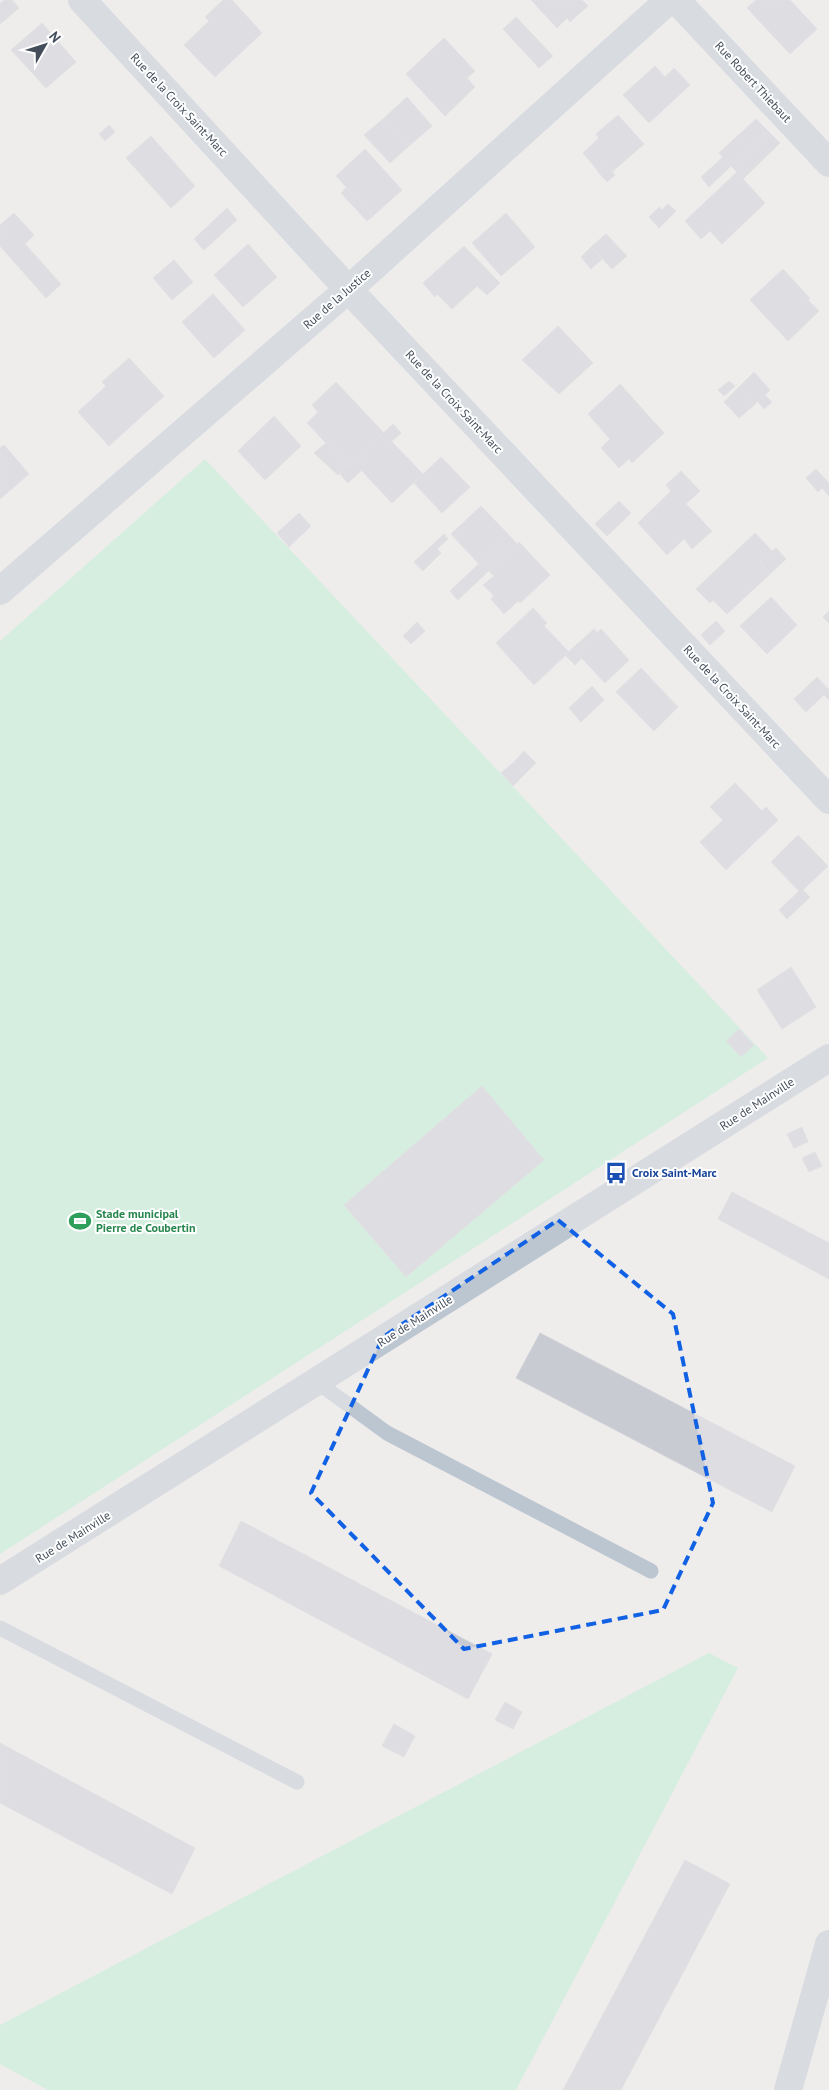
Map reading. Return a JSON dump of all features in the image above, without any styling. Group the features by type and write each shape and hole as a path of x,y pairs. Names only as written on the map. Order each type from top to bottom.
{"street":[{"name":"Rue de la Croix Saint-Marc","path":"82,0 348,289 829,800"},
{"name":"Rue de la Justice","path":"0,591 348,289 669,0"},
{"name":"Rue Robert Thiebaut","path":"676,0 829,163"},
{"name":"Rue de Mainville","path":"0,1581 829,1058"},
{"path":"788,2090 829,1944"}],"lane":[{"path":"318,1382 387,1433 650,1571"},
{"path":"0,1628 297,1782"}],"highlighted area":[{"path":"558,1220 673,1314 713,1503 663,1610 464,1649 311,1493 383,1337"}],"green space":[{"path":"205,459 768,1058 0,1554 0,641"},
{"path":"709,1653 738,1668 516,2090 48,2090 0,2064 0,2025"}],"building":[{"path":"4,0 12,0 19,8 0,24 0,4"},
{"path":"223,0 232,0 262,33 215,77 184,45 209,21 205,17"},
{"path":"531,0 582,0 588,6 570,22 567,18 557,28"},
{"path":"756,0 790,0 817,29 790,54 747,8"},
{"path":"516,17 553,56 539,68 503,29"},
{"path":"42,23 76,62 46,88 11,50"},
{"path":"444,38 475,71 467,78 475,87 445,116 406,74"},
{"path":"655,66 665,77 674,68 690,85 649,123 623,95"},
{"path":"407,97 432,126 409,146 384,118"},
{"path":"618,115 644,144 612,172 606,164 598,171 583,153 599,138 596,134"},
{"path":"384,118 409,146 390,163 364,135"},
{"path":"756,119 768,131 731,166 719,153"},
{"path":"109,125 115,132 105,141 99,134"},
{"path":"768,131 780,143 743,179 765,203 722,244 710,231 701,239 685,221 737,172 731,166"},
{"path":"151,136 195,186 171,208 126,158"},
{"path":"365,149 402,190 373,216 336,176"},
{"path":"723,157 731,166 709,187 701,177"},
{"path":"606,164 615,175 607,182 597,171"},
{"path":"347,187 373,216 367,221 341,193"},
{"path":"668,204 676,211 659,228 649,217 659,207 662,210"},
{"path":"227,208 237,220 204,250 194,239"},
{"path":"14,213 34,235 25,244 61,284 46,298 0,246 0,225"},
{"path":"506,213 535,247 501,276 472,243"},
{"path":"606,234 627,256 612,269 591,247"},
{"path":"248,244 277,277 243,307 214,275"},
{"path":"464,246 500,283 487,295 477,286 452,309 437,294 435,297 423,283"},
{"path":"591,247 602,259 591,269 581,257"},
{"path":"174,260 193,282 172,300 153,278"},
{"path":"783,269 805,293 801,296 806,302 808,300 819,311 788,341 750,300"},
{"path":"805,293 810,298 806,302 801,296"},
{"path":"213,294 245,330 214,358 182,322"},
{"path":"558,326 593,363 559,394 522,360"},
{"path":"129,358 164,396 109,446 78,412 106,386 102,382"},
{"path":"754,372 770,390 755,404 739,387"},
{"path":"729,381 735,386 724,396 718,390"},
{"path":"336,382 384,433 348,466 307,423 318,412 312,405"},
{"path":"620,384 664,433 632,463 629,459 619,468 601,448 610,439 588,414"},
{"path":"739,387 755,404 739,418 724,402"},
{"path":"765,395 772,402 764,409 758,402"},
{"path":"274,416 301,446 265,480 238,451"},
{"path":"393,424 401,433 388,445 380,436"},
{"path":"380,436 388,445 392,442 423,474 392,503 361,470 365,467 357,458"},
{"path":"326,443 348,466 338,475 314,453"},
{"path":"4,445 29,474 0,499 0,448"},
{"path":"441,457 470,487 442,513 414,483"},
{"path":"357,458 365,467 348,483 340,474"},
{"path":"816,469 829,483 829,496 822,488 818,492 806,478"},
{"path":"681,471 700,491 686,504 712,531 692,549 684,539 667,555 638,523 671,491 666,485"},
{"path":"619,501 631,513 607,536 595,524"},
{"path":"481,506 509,535 479,564 451,534"},
{"path":"299,513 311,526 289,547 277,533"},
{"path":"755,533 772,551 760,562 770,574 727,614 713,600 710,603 696,589"},
{"path":"444,534 448,539 437,549 441,553 423,571 414,562"},
{"path":"509,535 517,544 458,600 450,591"},
{"path":"519,542 550,575 520,603 518,601 504,614 491,599 494,596 483,585 494,576 489,571"},
{"path":"776,548 786,559 770,574 760,562"},
{"path":"771,597 797,625 767,654 740,626"},
{"path":"533,608 547,623 544,626 569,652 534,685 496,643"},
{"path":"829,611 829,623 823,617"},
{"path":"716,621 725,631 710,645 701,635"},
{"path":"417,622 425,631 411,644 403,636"},
{"path":"594,629 597,633 576,652 582,658 575,665 565,655"},
{"path":"601,629 629,660 605,683 576,652"},
{"path":"641,668 678,707 654,731 616,692"},
{"path":"817,677 829,690 806,712 794,699"},
{"path":"592,686 604,700 581,722 569,708"},
{"path":"829,690 829,700 824,695"},
{"path":"524,751 536,763 525,774 514,762"},
{"path":"514,762 525,774 513,786 501,773"},
{"path":"735,783 762,811 766,807 778,820 726,870 700,842 723,820 710,807"},
{"path":"798,835 828,866 803,890 810,897 787,919 779,910 799,891 771,862"},
{"path":"791,967 816,1007 782,1029 757,990"},
{"path":"739,1029 754,1045 741,1057 726,1041"},
{"path":"482,1086 544,1160 406,1277 344,1205"},
{"path":"802,1127 808,1142 794,1148 787,1134"},
{"path":"815,1152 822,1166 809,1172 802,1158"},
{"path":"732,1192 829,1243 829,1279 718,1219"},
{"path":"540,1333 795,1466 772,1512 516,1378"},
{"path":"241,1521 492,1654 468,1699 219,1566"},
{"path":"505,1702 522,1712 513,1729 495,1720"},
{"path":"394,1724 415,1736 404,1757 382,1746"},
{"path":"0,1743 195,1848 172,1894 0,1803"},
{"path":"685,1860 730,1884 621,2090 563,2090"}],"place":[{"name":"Croix Saint-Marc","path":"616,1173"},
{"name":"Stade municipal Pierre de Coubertin","path":"80,1221"}]}
